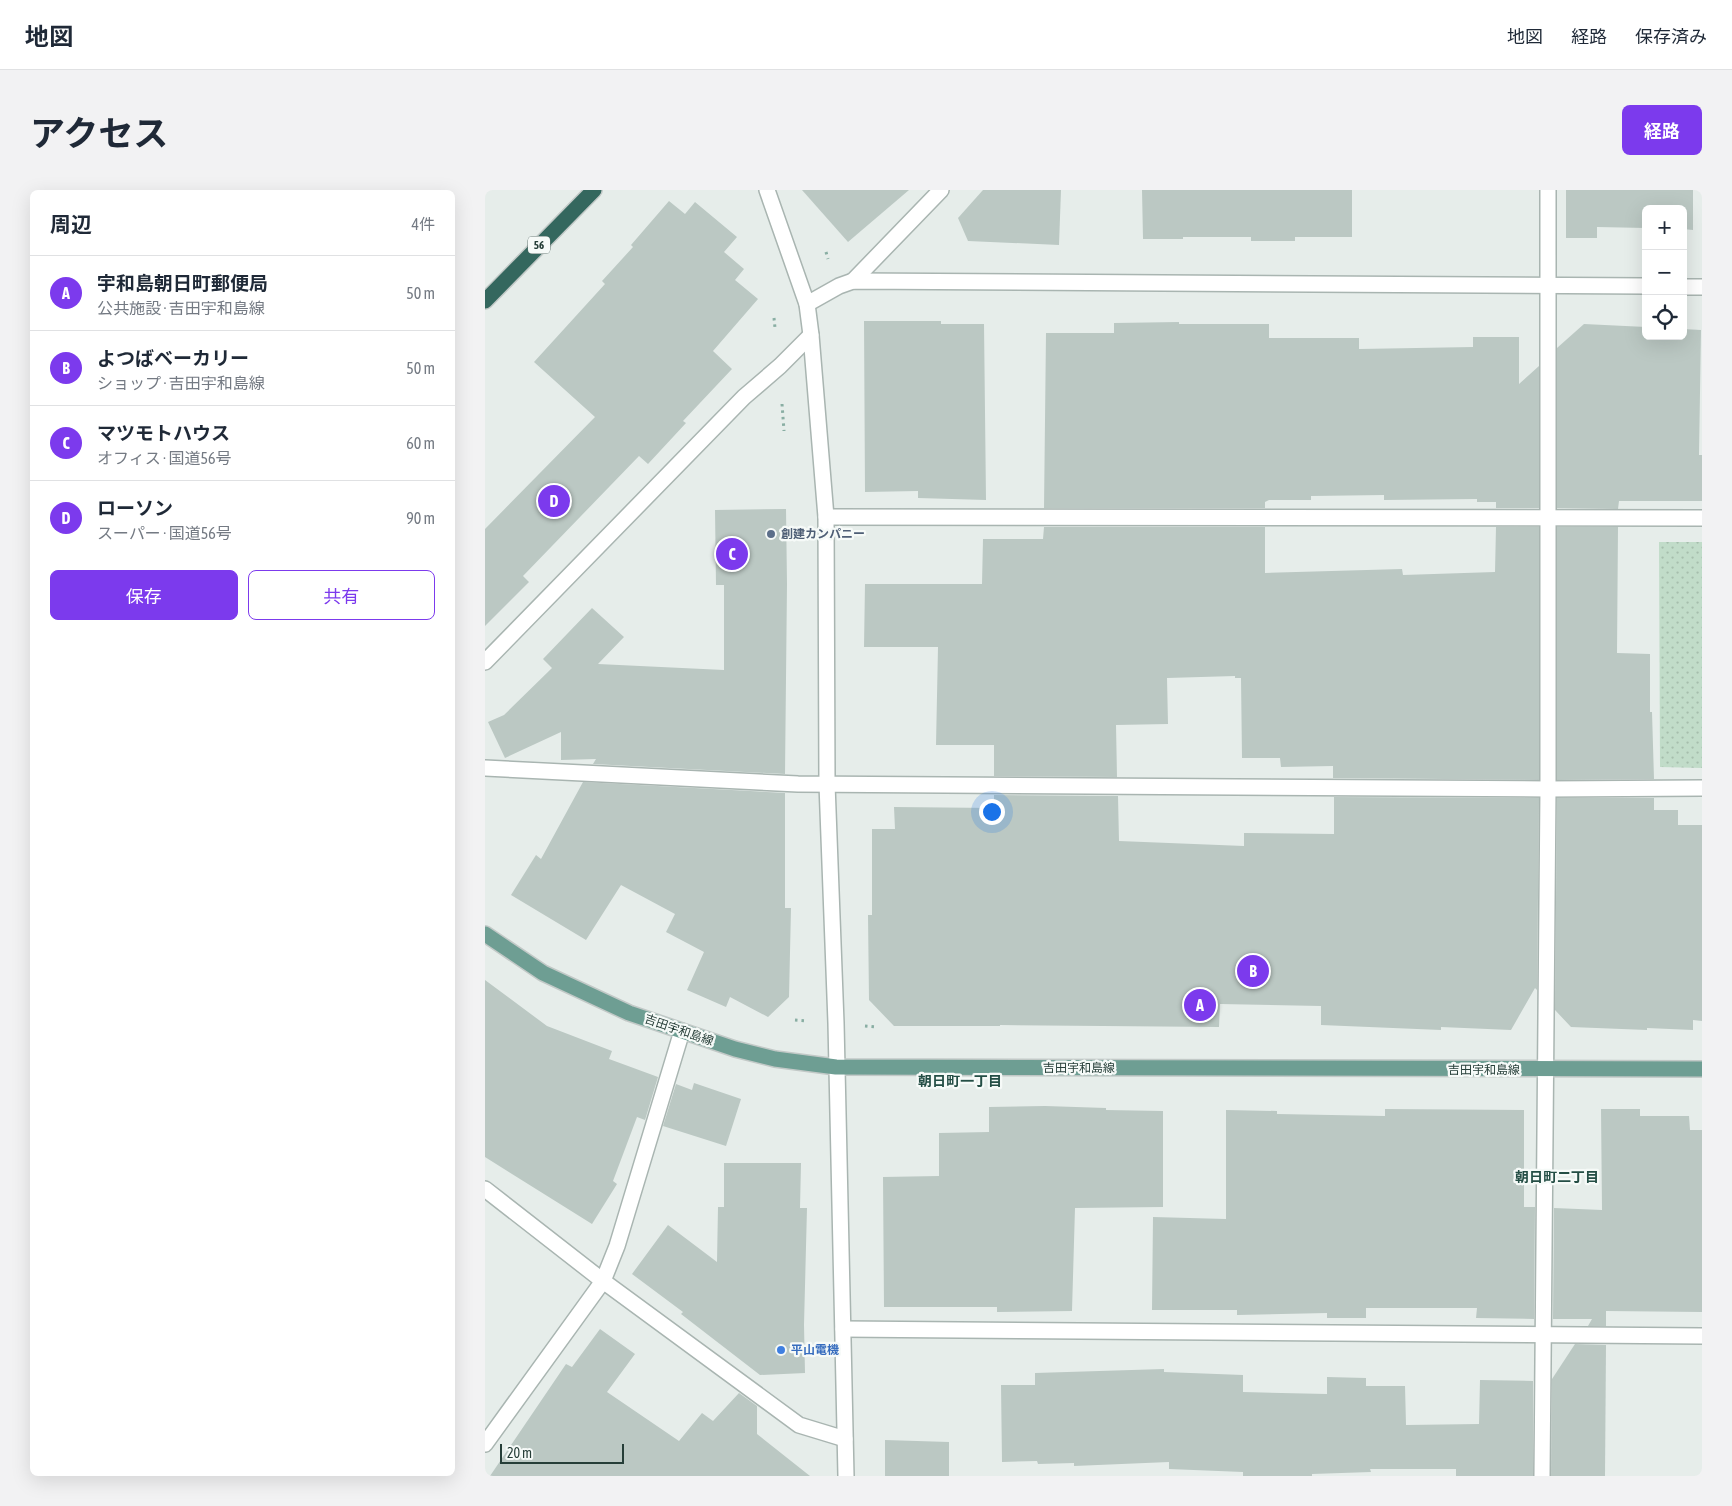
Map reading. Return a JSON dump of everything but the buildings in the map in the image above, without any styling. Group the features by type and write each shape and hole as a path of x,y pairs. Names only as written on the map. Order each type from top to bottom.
{"highway":[{"name":"56","path":"485,301 593,190"}],"main road":[{"name":"吉田宇和島線","path":"485,934 543,973 629,1013 735,1049 775,1059 836,1067 1702,1069"}],"street":[{"path":"767,190 807,304 826,517 827,784 846,1476"},
{"path":"853,281 941,190"},
{"path":"1542,1476 1548,789 1548,190"},
{"path":"807,304 839,286 853,281 1642,286"},
{"path":"1687,287 1702,287"},
{"path":"485,662 744,397 780,366 811,335"},
{"path":"826,517 1702,518"},
{"path":"485,768 798,784 1548,789 1702,788"},
{"path":"485,1444 603,1281 622,1228 682,1031"},
{"path":"485,1189 603,1281 799,1425 845,1439"},
{"path":"843,1330 1702,1336"}],"green space":[{"path":"1659,542 1702,542 1702,768 1660,767"}],"place":[{"name":"ローソン","path":"554,501"},
{"name":"創建カンパニー","path":"771,534"},
{"name":"マツモトハウス","path":"732,554"},
{"name":"よつばベーカリー","path":"1253,971"},
{"name":"宇和島朝日町郵便局","path":"1200,1005"},
{"name":"平山電機","path":"781,1350"}],"district":[{"name":"朝日町一丁目","path":"960,1081"},
{"name":"朝日町二丁目","path":"1557,1177"}]}
